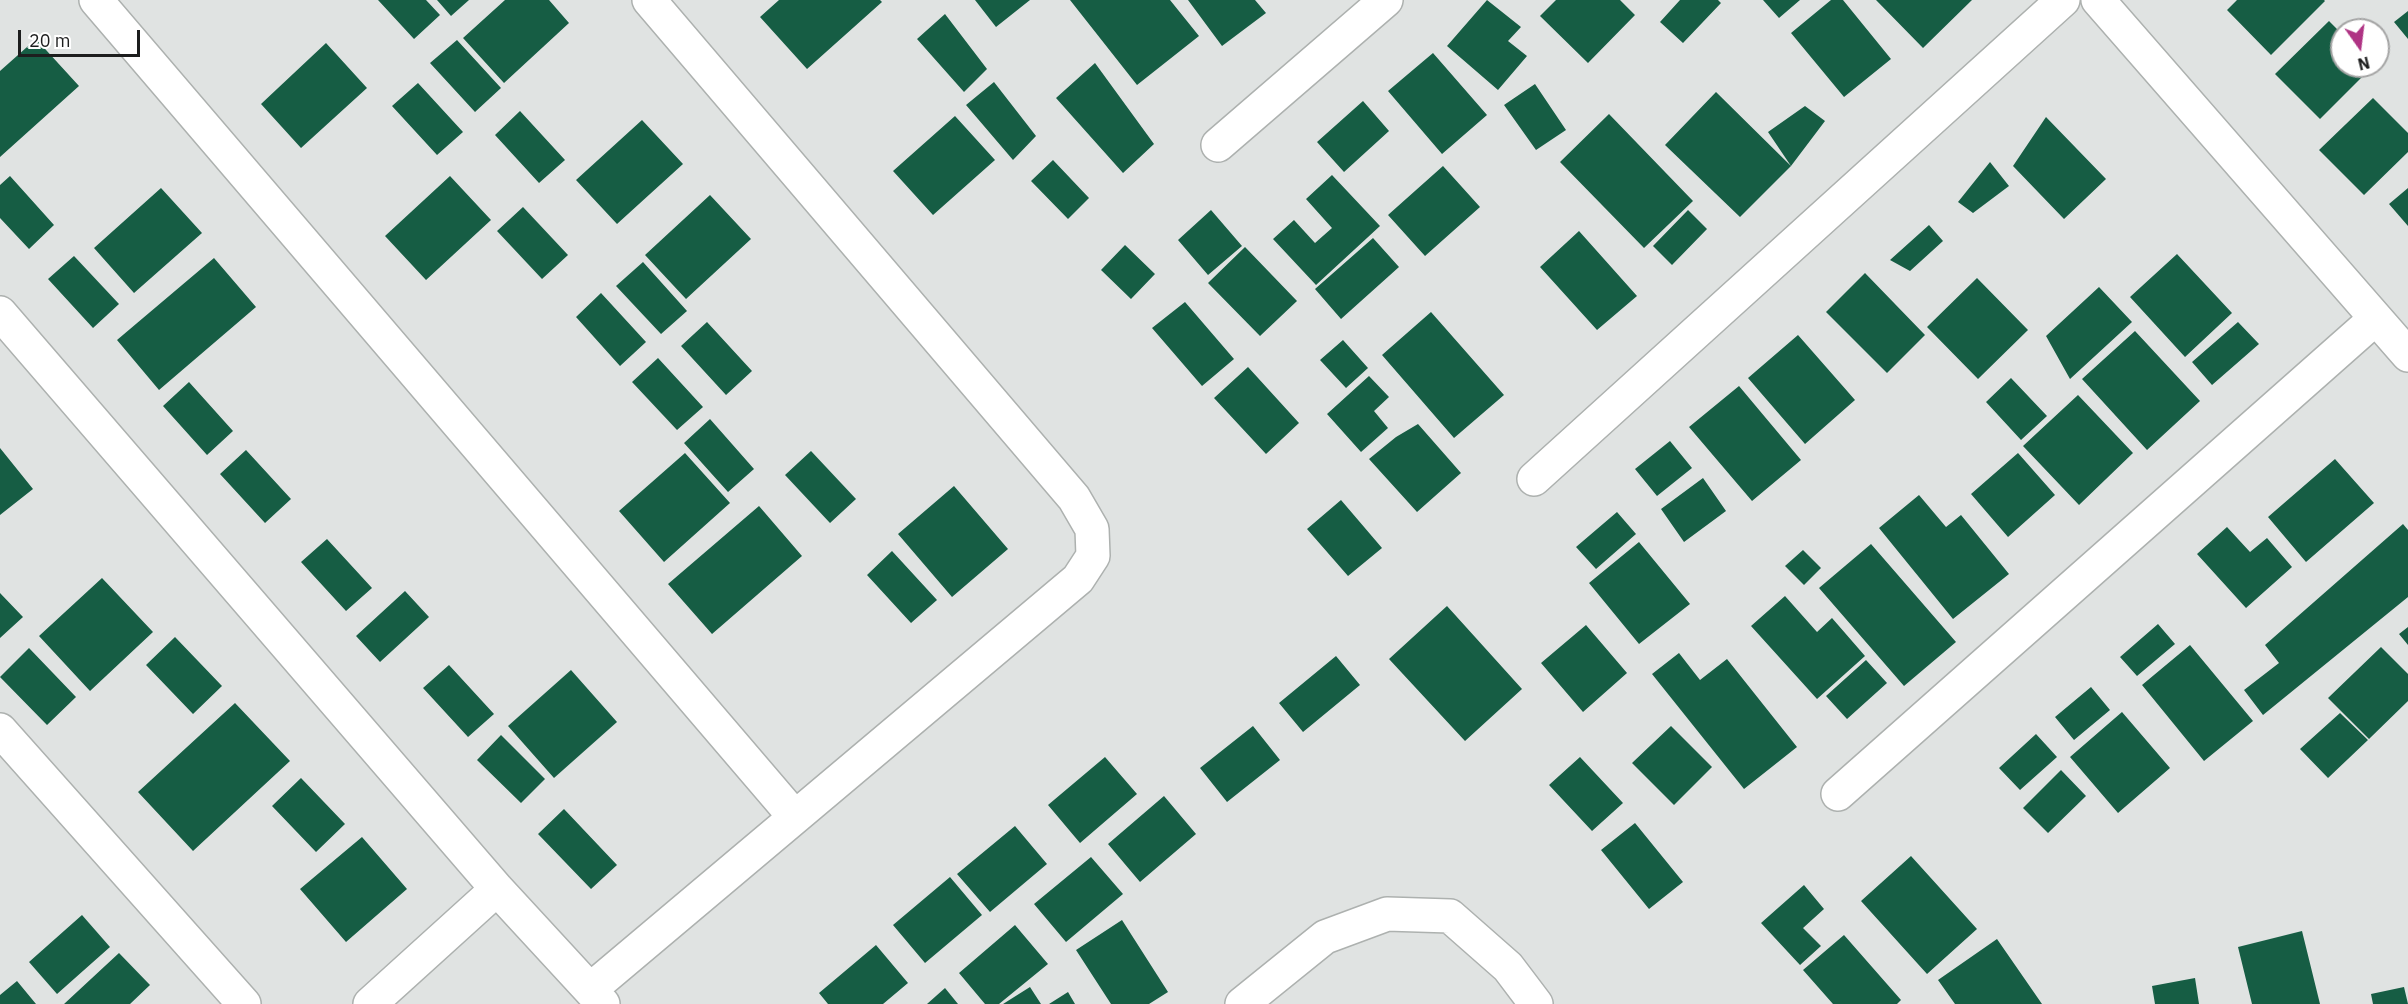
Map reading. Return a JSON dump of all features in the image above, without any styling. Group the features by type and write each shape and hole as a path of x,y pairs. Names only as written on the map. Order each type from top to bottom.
{"street":[{"path":"96,0 794,816"},
{"path":"0,313 497,889 597,996 794,816 1078,579 1093,556 1092,529 1074,498 648,0"},
{"path":"1218,145 1386,0"},
{"path":"1534,479 2063,0"},
{"path":"2098,0 2408,356"},
{"path":"1838,794 2375,319"},
{"path":"4,744 244,1004"},
{"path":"370,1004 497,889"},
{"path":"1242,1004 1325,937 1387,914 1450,916 1508,967 1536,1004"}],"building":[{"path":"378,0 426,0 440,15 414,39"},
{"path":"437,0 469,0 451,16"},
{"path":"505,0 549,0 569,23 504,83 463,38"},
{"path":"779,0 880,0 882,2 807,69 760,17"},
{"path":"975,0 1030,0 996,27"},
{"path":"1070,0 1170,0 1199,36 1137,85"},
{"path":"1188,0 1255,0 1266,13 1222,46"},
{"path":"1487,0 1521,27 1508,41 1527,56 1498,90 1447,46"},
{"path":"1556,0 1620,0 1635,15 1588,63 1540,16"},
{"path":"1680,0 1718,0 1721,3 1683,43 1660,22"},
{"path":"1763,0 1800,0 1779,18"},
{"path":"1831,0 1843,0 1891,59 1844,97 1791,33"},
{"path":"1876,0 1972,0 1923,48"},
{"path":"2237,0 2325,1 2271,55 2227,10"},
{"path":"2408,11 2408,39 2394,22"},
{"path":"945,14 987,69 964,92 917,39"},
{"path":"2329,21 2330,78 2361,78 2320,119 2275,74"},
{"path":"36,39 79,86 0,157 0,71"},
{"path":"457,40 501,88 475,112 430,63"},
{"path":"326,43 367,88 301,148 261,104"},
{"path":"1433,53 1487,115 1442,154 1388,91"},
{"path":"1095,63 1154,144 1123,173 1056,98"},
{"path":"994,82 1036,136 1013,160 966,105"},
{"path":"418,83 463,132 437,155 392,106"},
{"path":"1535,84 1566,130 1536,150 1504,105"},
{"path":"1716,92 1791,166 1740,217 1665,145"},
{"path":"2373,98 2408,133 2408,152 2364,195 2319,150"},
{"path":"1363,101 1389,131 1344,172 1317,142"},
{"path":"1805,106 1825,121 1791,166 1768,132"},
{"path":"520,111 565,160 539,183 495,135"},
{"path":"1609,114 1693,201 1644,248 1560,162"},
{"path":"955,116 995,160 933,215 893,171"},
{"path":"2046,117 2106,179 2064,219 2013,166"},
{"path":"642,120 683,164 617,224 576,180"},
{"path":"1053,160 1089,198 1068,219 1031,181"},
{"path":"1990,162 2009,186 1973,213 1958,202"},
{"path":"1443,166 1480,207 1425,256 1388,215"},
{"path":"1332,175 1380,226 1316,285 1273,239 1294,220 1315,243 1332,228 1306,199"},
{"path":"10,176 54,225 29,249 0,218 0,185"},
{"path":"450,176 491,220 426,280 385,236"},
{"path":"161,188 202,233 134,293 94,248"},
{"path":"2408,188 2408,226 2389,204"},
{"path":"710,195 751,239 686,299 645,255"},
{"path":"523,207 568,255 542,279 497,231"},
{"path":"1211,210 1242,246 1208,275 1178,240"},
{"path":"1688,210 1707,229 1672,265 1653,246"},
{"path":"1929,225 1943,241 1910,271 1890,260"},
{"path":"1579,231 1637,296 1597,330 1540,267"},
{"path":"1373,238 1399,267 1341,319 1315,289"},
{"path":"1125,245 1155,274 1131,299 1101,270"},
{"path":"1245,247 1297,301 1260,336 1208,283"},
{"path":"2177,254 2232,313 2185,357 2130,297"},
{"path":"74,256 119,304 93,328 48,279"},
{"path":"214,258 256,307 159,390 117,340"},
{"path":"643,262 687,311 661,334 616,286"},
{"path":"1865,273 1925,335 1887,373 1826,312"},
{"path":"1977,278 2028,330 1978,379 1927,327"},
{"path":"2099,287 2132,322 2070,379 2046,336"},
{"path":"601,293 646,342 620,366 576,317"},
{"path":"1185,302 1234,359 1202,386 1152,328"},
{"path":"1431,312 1504,395 1454,438 1382,355"},
{"path":"707,322 752,371 726,395 681,346"},
{"path":"2238,322 2259,344 2212,385 2192,362"},
{"path":"2135,331 2200,401 2147,450 2082,379"},
{"path":"1798,335 1855,400 1805,444 1748,378"},
{"path":"1343,340 1368,368 1346,388 1320,360"},
{"path":"658,358 703,407 677,430 632,382"},
{"path":"1248,367 1299,423 1266,454 1214,398"},
{"path":"1369,376 1389,397 1374,411 1388,428 1361,452 1327,414"},
{"path":"2011,378 2047,416 2021,440 1986,402"},
{"path":"189,382 233,431 207,455 163,406"},
{"path":"1739,386 1801,460 1752,501 1689,427"},
{"path":"2078,395 2133,453 2079,505 2023,446"},
{"path":"710,419 754,469 728,492 684,443"},
{"path":"1418,424 1461,473 1417,512 1369,459 1396,437"},
{"path":"1670,441 1692,468 1657,496 1635,469"},
{"path":"0,448 33,489 0,515"},
{"path":"246,450 291,499 265,523 220,474"},
{"path":"811,451 856,499 830,523 785,475"},
{"path":"685,453 730,503 664,562 619,511"},
{"path":"2018,453 2055,495 2008,537 1971,494"},
{"path":"2335,459 2374,503 2306,562 2268,517"},
{"path":"1703,478 1726,511 1684,542 1661,509"},
{"path":"954,486 1008,549 952,597 898,534"},
{"path":"1919,495 1946,527 1961,515 2009,574 1953,619 1879,528"},
{"path":"1341,500 1382,548 1348,576 1307,529"},
{"path":"759,506 802,556 712,634 668,584"},
{"path":"1617,512 1636,534 1596,569 1576,547"},
{"path":"2403,524 2408,530 2408,597 2263,715 2244,690 2279,663 2265,645"},
{"path":"2227,527 2250,552 2267,538 2292,567 2246,608 2197,554"},
{"path":"327,539 372,588 346,611 301,562"},
{"path":"1639,542 1690,604 1639,644 1589,583"},
{"path":"1871,544 1956,642 1904,686 1819,588"},
{"path":"1803,550 1821,568 1804,585 1785,566"},
{"path":"892,551 937,600 911,623 867,575"},
{"path":"102,578 153,632 90,691 39,636"},
{"path":"405,591 429,617 380,662 356,636"},
{"path":"0,593 23,617 0,638"},
{"path":"1785,596 1817,632 1832,618 1865,656 1817,699 1751,626"},
{"path":"1447,606 1522,689 1465,741 1389,659"},
{"path":"2158,624 2175,644 2137,676 2120,657"},
{"path":"1586,625 1627,673 1583,712 1541,663"},
{"path":"2408,627 2408,645 2399,634"},
{"path":"175,637 222,686 193,714 146,665"},
{"path":"2190,645 2253,721 2204,761 2142,685"},
{"path":"2381,647 2408,674 2408,701 2369,739 2328,698"},
{"path":"29,648 76,697 47,725 0,677"},
{"path":"1679,653 1700,680 1727,659 1797,747 1744,789 1652,674"},
{"path":"1336,656 1360,685 1303,732 1279,703"},
{"path":"1866,660 1887,683 1847,719 1826,696"},
{"path":"449,665 494,714 468,737 423,688"},
{"path":"571,670 617,722 554,778 508,726"},
{"path":"2091,687 2110,710 2074,740 2055,717"},
{"path":"235,703 290,761 193,851 138,792"},
{"path":"2122,712 2170,768 2118,813 2070,757"},
{"path":"2340,713 2368,740 2328,778 2300,749"},
{"path":"1253,726 1280,760 1227,802 1200,768"},
{"path":"1671,726 1712,767 1674,805 1632,763"},
{"path":"2036,734 2057,757 2020,790 1999,768"},
{"path":"501,735 545,779 521,803 477,760"},
{"path":"1105,757 1137,794 1080,843 1048,805"},
{"path":"1580,757 1623,803 1592,831 1549,785"},
{"path":"2061,770 2086,796 2048,833 2023,808"},
{"path":"301,778 345,824 316,852 272,806"},
{"path":"1164,796 1196,834 1140,882 1108,844"},
{"path":"564,809 617,865 591,889 538,834"},
{"path":"1635,823 1683,882 1649,909 1601,850"},
{"path":"1015,826 1047,864 990,912 957,874"},
{"path":"362,837 407,889 346,942 300,889"},
{"path":"1911,856 1977,929 1927,974 1861,901"},
{"path":"1091,857 1123,894 1066,942 1034,904"},
{"path":"950,877 982,915 925,963 893,925"},
{"path":"1804,885 1824,909 1803,928 1821,946 1800,965 1761,923"},
{"path":"82,915 110,947 57,994 29,962"},
{"path":"1122,920 1168,992 1149,1004 1111,1004 1076,950"},
{"path":"1015,925 1048,964 999,1004 985,1004 959,973"},
{"path":"2302,931 2320,1004 2252,1004 2238,947"},
{"path":"1844,935 1901,1000 1897,1004 1833,1004 1803,970"},
{"path":"1997,939 2042,1004 1955,1004 1938,980"},
{"path":"876,945 908,983 883,1004 828,1004 819,993"},
{"path":"119,953 150,985 130,1004 64,1004"},
{"path":"2195,978 2199,1004 2155,1004 2152,986"},
{"path":"17,981 36,1004 0,1004 0,995"},
{"path":"1030,987 1041,1004 1003,1004"},
{"path":"2404,987 2408,1004 2373,1004 2371,994"},
{"path":"945,988 958,1004 927,1004"},
{"path":"1068,992 1075,1004 1049,1004"}]}
